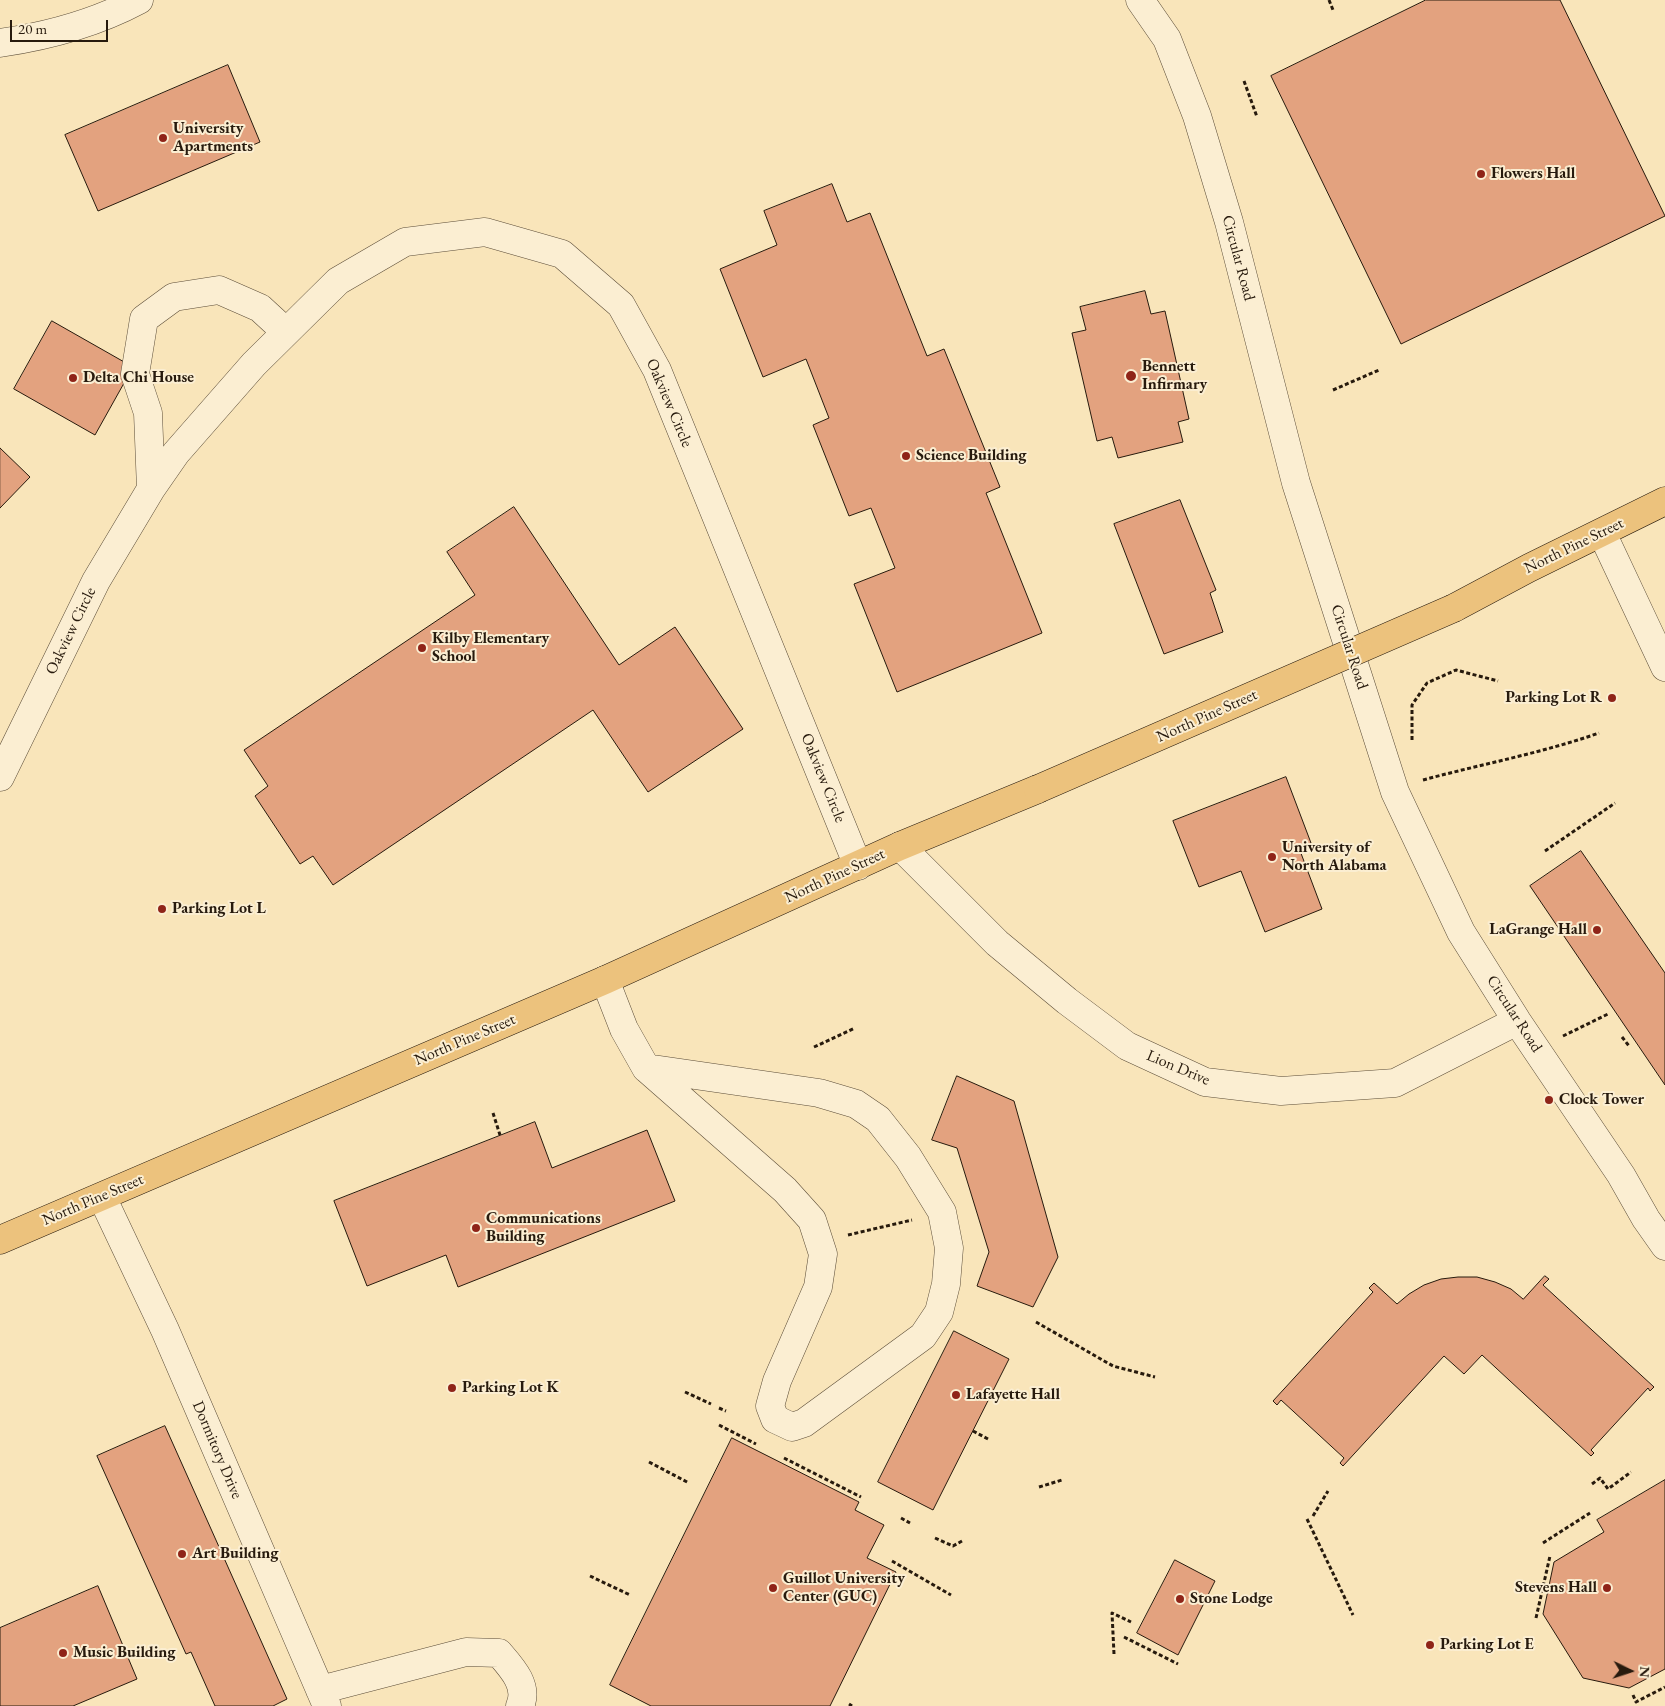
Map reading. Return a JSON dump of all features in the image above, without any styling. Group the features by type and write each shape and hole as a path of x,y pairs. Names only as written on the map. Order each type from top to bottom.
{"main road":[{"name":"North Pine Street","path":"0,1240 605,980 900,846 1038,789 1454,608 1529,568 1665,501"}],"street":[{"path":"0,43 37,38 113,14 139,0"},
{"name":"Circular Road","path":"1140,0 1167,39 1197,116 1229,222 1296,484 1395,792 1462,932 1517,1020 1621,1175 1646,1219 1665,1246"},
{"name":"Oakview Circle","path":"0,777 96,581 151,489 196,431 254,364 338,281 406,242 485,232 562,254 621,305 657,370 858,866"},
{"path":"151,489 148,413 136,374 144,319 174,297 219,290 260,308 286,332"},
{"path":"1602,533 1665,667"},
{"name":"Lion Drive","path":"900,846 997,943 1067,1001 1127,1046 1205,1082 1281,1092 1395,1082 1517,1020"},
{"path":"605,980 624,1029 646,1068 785,1190 812,1220 823,1254 818,1287 776,1381 770,1406 775,1419 792,1427 804,1423 923,1336 939,1312 946,1284 949,1248 942,1212 908,1157 878,1119 856,1104 819,1093 646,1068"},
{"name":"Dormitory Drive","path":"102,1197 165,1330 323,1698"},
{"path":"323,1698 466,1652 499,1653 518,1676 524,1697 520,1706"}],"path":[{"path":"1329,0 1333,10"},
{"path":"1244,81 1257,117"},
{"path":"1333,390 1379,370"},
{"path":"1412,748 1412,705 1427,683 1456,670 1498,681"},
{"path":"1423,780 1502,759 1557,748 1599,733"},
{"path":"1544,851 1616,803"},
{"path":"1558,1039 1608,1014"},
{"path":"814,1047 855,1028"},
{"path":"1622,1037 1629,1046"},
{"path":"493,1113 500,1135"},
{"path":"841,1237 922,1218"},
{"path":"1036,1322 1113,1366 1155,1377"},
{"path":"685,1392 710,1404"},
{"path":"720,1408 726,1411"},
{"path":"719,1425 764,1448"},
{"path":"973,1430 988,1439"},
{"path":"782,1456 862,1497"},
{"path":"648,1462 689,1482"},
{"path":"1592,1484 1600,1478 1608,1489 1632,1472"},
{"path":"1039,1487 1062,1480"},
{"path":"1313,1516 1328,1492"},
{"path":"1543,1543 1590,1513"},
{"path":"901,1518 910,1523"},
{"path":"1307,1520 1353,1615"},
{"path":"935,1538 953,1546 962,1541"},
{"path":"1536,1618 1550,1556"},
{"path":"892,1561 951,1596"},
{"path":"590,1576 630,1595"},
{"path":"1114,1654 1112,1613 1131,1622"},
{"path":"1124,1636 1178,1664"},
{"path":"1633,1695 1636,1702 1665,1687"}],"building":[{"name":"Flowers Hall","path":"1426,0 1560,0 1665,216 1401,344 1271,76"},
{"name":"University Apartments","path":"228,65 260,142 98,211 65,135"},
{"name":"Science Building","path":"832,184 847,222 870,213 927,356 944,349 1000,487 986,493 1042,633 897,692 854,584 895,568 871,508 849,516 813,425 829,418 806,359 763,377 720,269 777,245 764,211"},
{"name":"Bennett Infirmary","path":"1145,291 1151,314 1165,311 1189,419 1178,422 1183,442 1118,458 1112,437 1097,441 1072,333 1086,330 1080,307"},
{"name":"Delta Chi House","path":"52,321 133,367 95,435 14,389"},
{"path":"0,448 30,477 0,508"},
{"path":"1180,500 1216,590 1210,593 1223,632 1164,654 1114,524"},
{"path":"514,507 619,665 675,627 743,729 648,792 593,710 333,885 313,856 300,864 255,796 268,786 244,750 475,595 447,552"},
{"path":"1286,777 1311,843 1299,848 1322,909 1265,932 1241,871 1199,887 1173,821"},
{"name":"LaGrange Hall","path":"1581,851 1665,973 1665,1085 1530,886"},
{"path":"957,1076 1014,1101 1058,1257 1033,1307 977,1286 989,1252 957,1148 932,1140"},
{"name":"Communications Building","path":"535,1122 552,1168 647,1130 675,1201 458,1287 446,1255 367,1286 334,1201"},
{"path":"1545,1276 1549,1279 1543,1285 1654,1387 1650,1391 1648,1388 1591,1450 1594,1453 1591,1456 1482,1355 1464,1374 1444,1356 1343,1466 1340,1463 1344,1458 1281,1400 1277,1405 1273,1401 1373,1292 1369,1288 1374,1283 1397,1304 1424,1285 1441,1279 1458,1277 1477,1277 1495,1282 1511,1289 1523,1299"},
{"name":"Lafayette Hall","path":"954,1331 1009,1359 933,1510 878,1482"},
{"name":"Art Building","path":"165,1426 287,1699 273,1706 215,1706 191,1652 186,1654 97,1456"},
{"name":"Guillot University Center (GUC)","path":"732,1438 859,1502 855,1510 884,1525 867,1558 896,1572 830,1706 651,1706 610,1685"},
{"name":"Stevens Hall","path":"1665,1480 1665,1669 1629,1688 1583,1678 1543,1614 1554,1562 1604,1532 1597,1520"},
{"name":"Stone Lodge","path":"1175,1560 1215,1581 1178,1655 1137,1633"},
{"name":"Music Building","path":"98,1586 137,1679 73,1706 0,1706 0,1628"}],"place":[{"name":"University Apartments","path":"163,138"},
{"name":"Flowers Hall","path":"1481,174"},
{"name":"Bennett Infirmary","path":"1131,376"},
{"name":"Delta Chi House","path":"73,378"},
{"name":"Science Building","path":"906,456"},
{"name":"Kilby Elementary School","path":"422,648"},
{"name":"Parking Lot R","path":"1612,698"},
{"name":"University of North Alabama","path":"1272,857"},
{"name":"Parking Lot L","path":"162,909"},
{"name":"LaGrange Hall","path":"1597,930"},
{"name":"Clock Tower","path":"1549,1100"},
{"name":"Communications Building","path":"476,1228"},
{"name":"Parking Lot K","path":"452,1388"},
{"name":"Lafayette Hall","path":"956,1395"},
{"name":"Art Building","path":"182,1554"},
{"name":"Guillot University Center (GUC)","path":"773,1588"},
{"name":"Stevens Hall","path":"1607,1588"},
{"name":"Stone Lodge","path":"1180,1599"},
{"name":"Parking Lot E","path":"1430,1645"},
{"name":"Music Building","path":"63,1653"}]}
